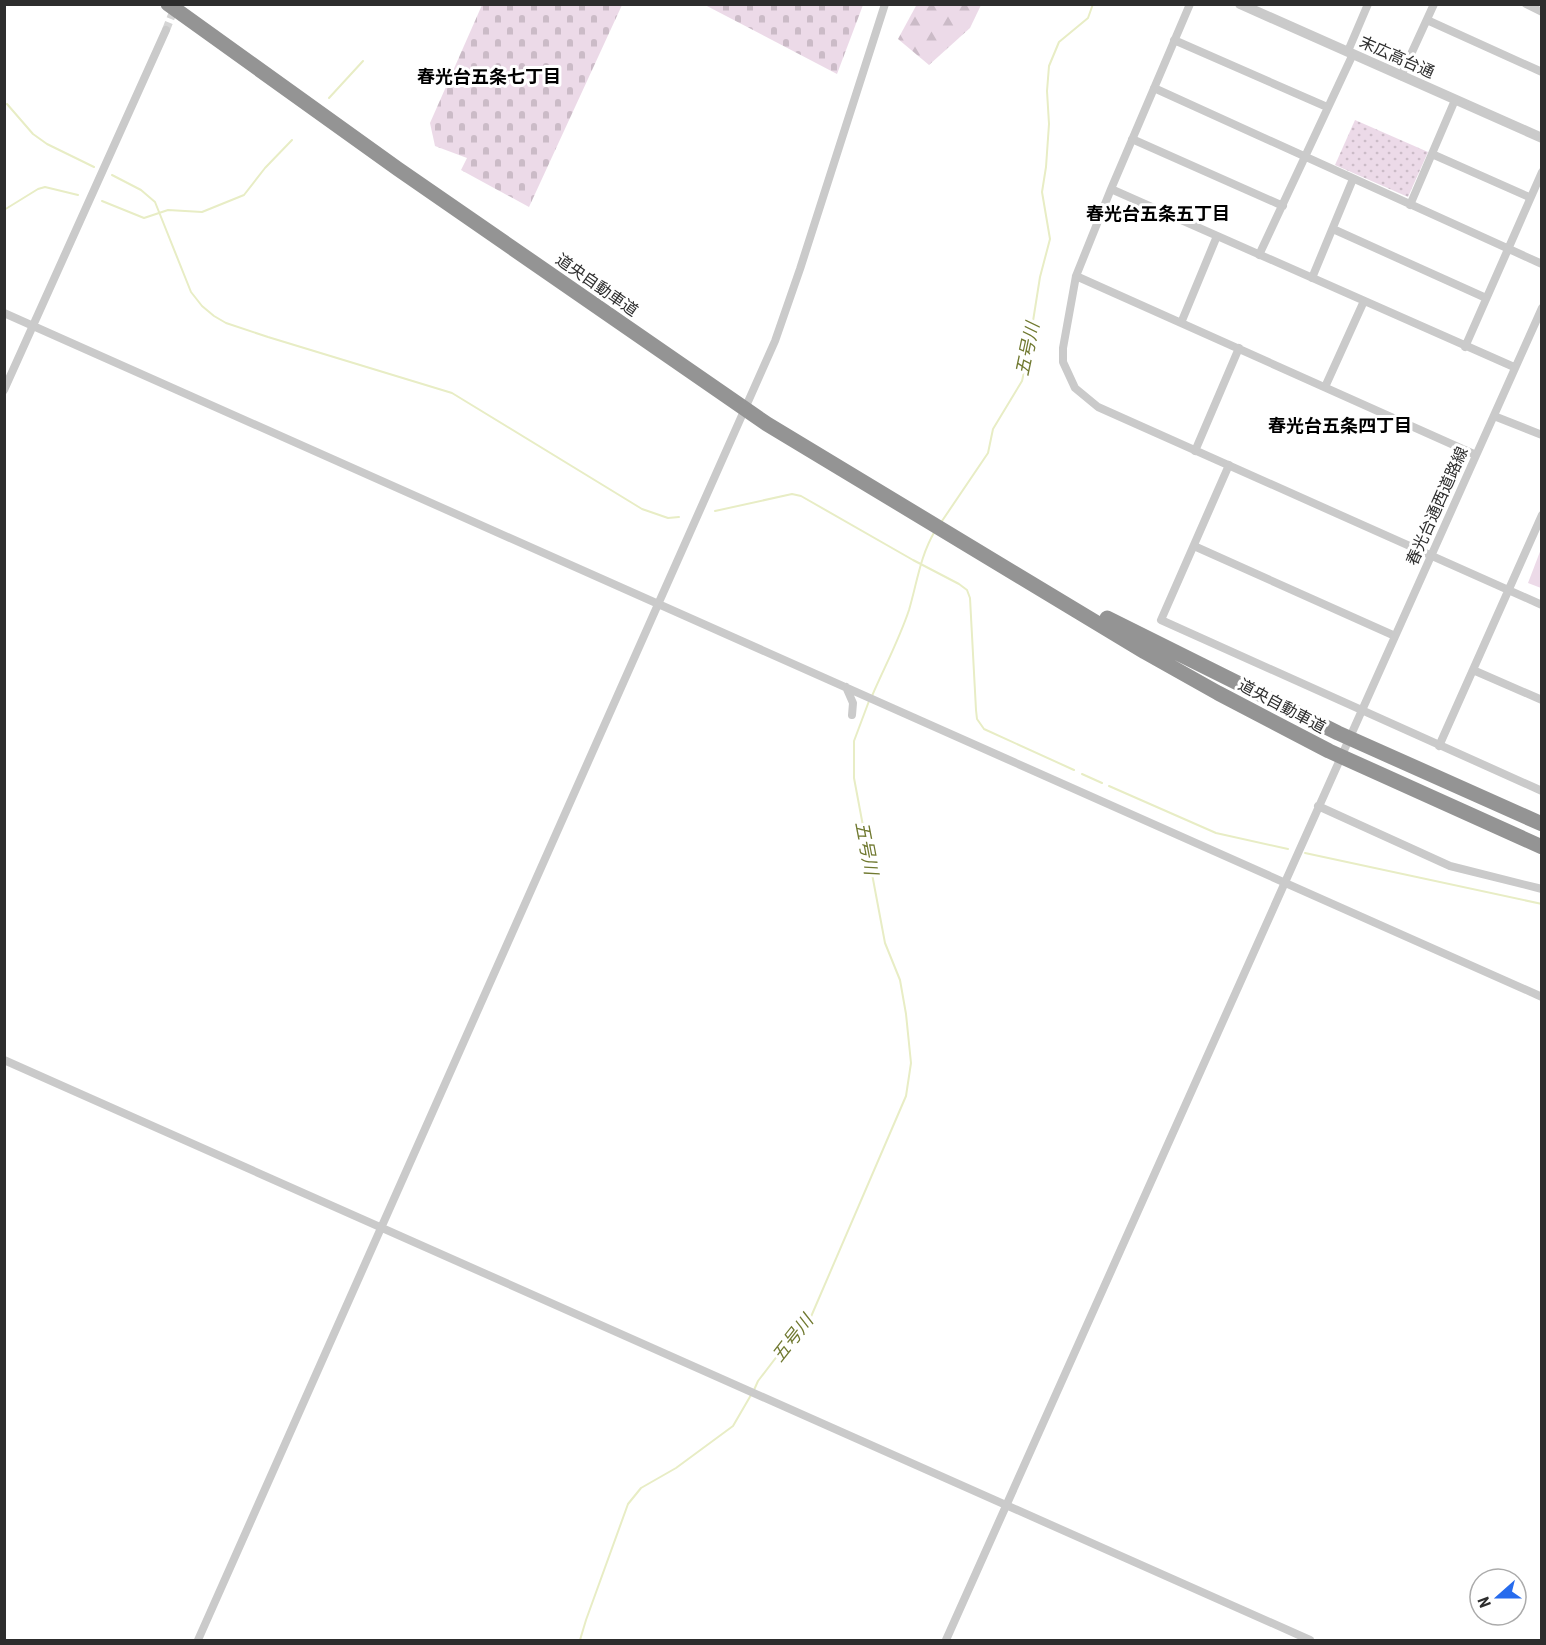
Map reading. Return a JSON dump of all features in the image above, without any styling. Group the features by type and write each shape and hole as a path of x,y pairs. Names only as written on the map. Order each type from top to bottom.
{"highway":[{"name":"道央自動車道","path":"168,4 398,169 767,424 1182,673 1329,751 1542,847"},
{"name":"道央自動車道","path":"1018,574 1338,733 1542,824"}],"street":[{"path":"198,1641 775,341 885,4"},
{"path":"1190,4 1076,276 1063,348 1063,362 1075,388 1098,407 1542,605"},
{"name":"末広高台通","path":"1240,4 1542,138"},
{"path":"1259,255 1351,53 1368,4"},
{"path":"1401,76 1434,4"},
{"path":"1526,4 1542,12"},
{"path":"1426,20 1542,72"},
{"path":"4,390 166,30"},
{"path":"1174,40 1327,107"},
{"path":"1154,88 1542,264"},
{"path":"1410,205 1455,100"},
{"path":"1132,139 1283,206"},
{"path":"1432,154 1529,197"},
{"path":"1465,346 1542,172"},
{"path":"1312,278 1353,179"},
{"path":"1111,189 1514,367"},
{"path":"1333,229 1486,298"},
{"path":"1181,322 1217,236"},
{"path":"1076,276 1476,455"},
{"path":"1325,387 1364,302"},
{"name":"春光台通西道路線","path":"946,1641 1542,308"},
{"path":"4,314 1542,997"},
{"path":"1195,451 1239,348"},
{"path":"1494,416 1542,435"},
{"path":"1228,465 1161,620 1360,714 1542,791"},
{"path":"1439,746 1542,515"},
{"path":"1194,546 1395,636"},
{"path":"1473,670 1542,700"},
{"path":"846,687 854,703 852,715"},
{"path":"1318,806 1450,866 1542,889"},
{"path":"4,1060 1310,1641"}],"green space":[{"path":"917,4 981,5 970,28 929,65 898,39"},
{"path":"482,5 622,5 529,207 461,170 467,158 435,146 430,123"},
{"path":"705,5 863,5 837,74"},
{"path":"1355,120 1428,152 1408,197 1335,165"},
{"path":"1541,549 1541,588 1528,583"}],"waterway":[{"name":"五号川","path":"942,521 988,453 993,429 1022,381 1040,277 1050,239 1042,192 1049,124 1047,91 1049,66 1059,42 1088,18 1093,4"},
{"path":"329,98 363,61"},
{"path":"7,104 33,134 47,144 94,167"},
{"path":"102,201 144,218 168,210 202,212 244,195 265,168 292,140"},
{"path":"112,175 141,190 155,202 191,292 214,316 226,323 268,337 452,393 642,509 668,518 679,517"},
{"path":"4,210 45,187 78,195"},
{"path":"715,511 792,494 801,496 959,584 967,590 970,598 977,719 984,729 1074,770"},
{"name":"五号川","path":"872,696 905,621 922,560 935,531"},
{"name":"五号川","path":"754,1390 758,1381 781,1351 810,1319 906,1096 911,1063 906,1014 900,980 885,943 854,778 854,741 869,701"},
{"path":"1082,774 1102,783"},
{"path":"1109,786 1216,833 1288,849"},
{"path":"1305,853 1542,904"},
{"name":"五号川","path":"580,1640 628,1504 641,1488 676,1468 733,1426 751,1395"}],"tunnel":[{"path":"166,30 175,7"}],"district":[{"name":"春光台五条七丁目","path":"489,76"},
{"name":"春光台五条五丁目","path":"1158,213"},
{"name":"春光台五条四丁目","path":"1340,425"}]}
